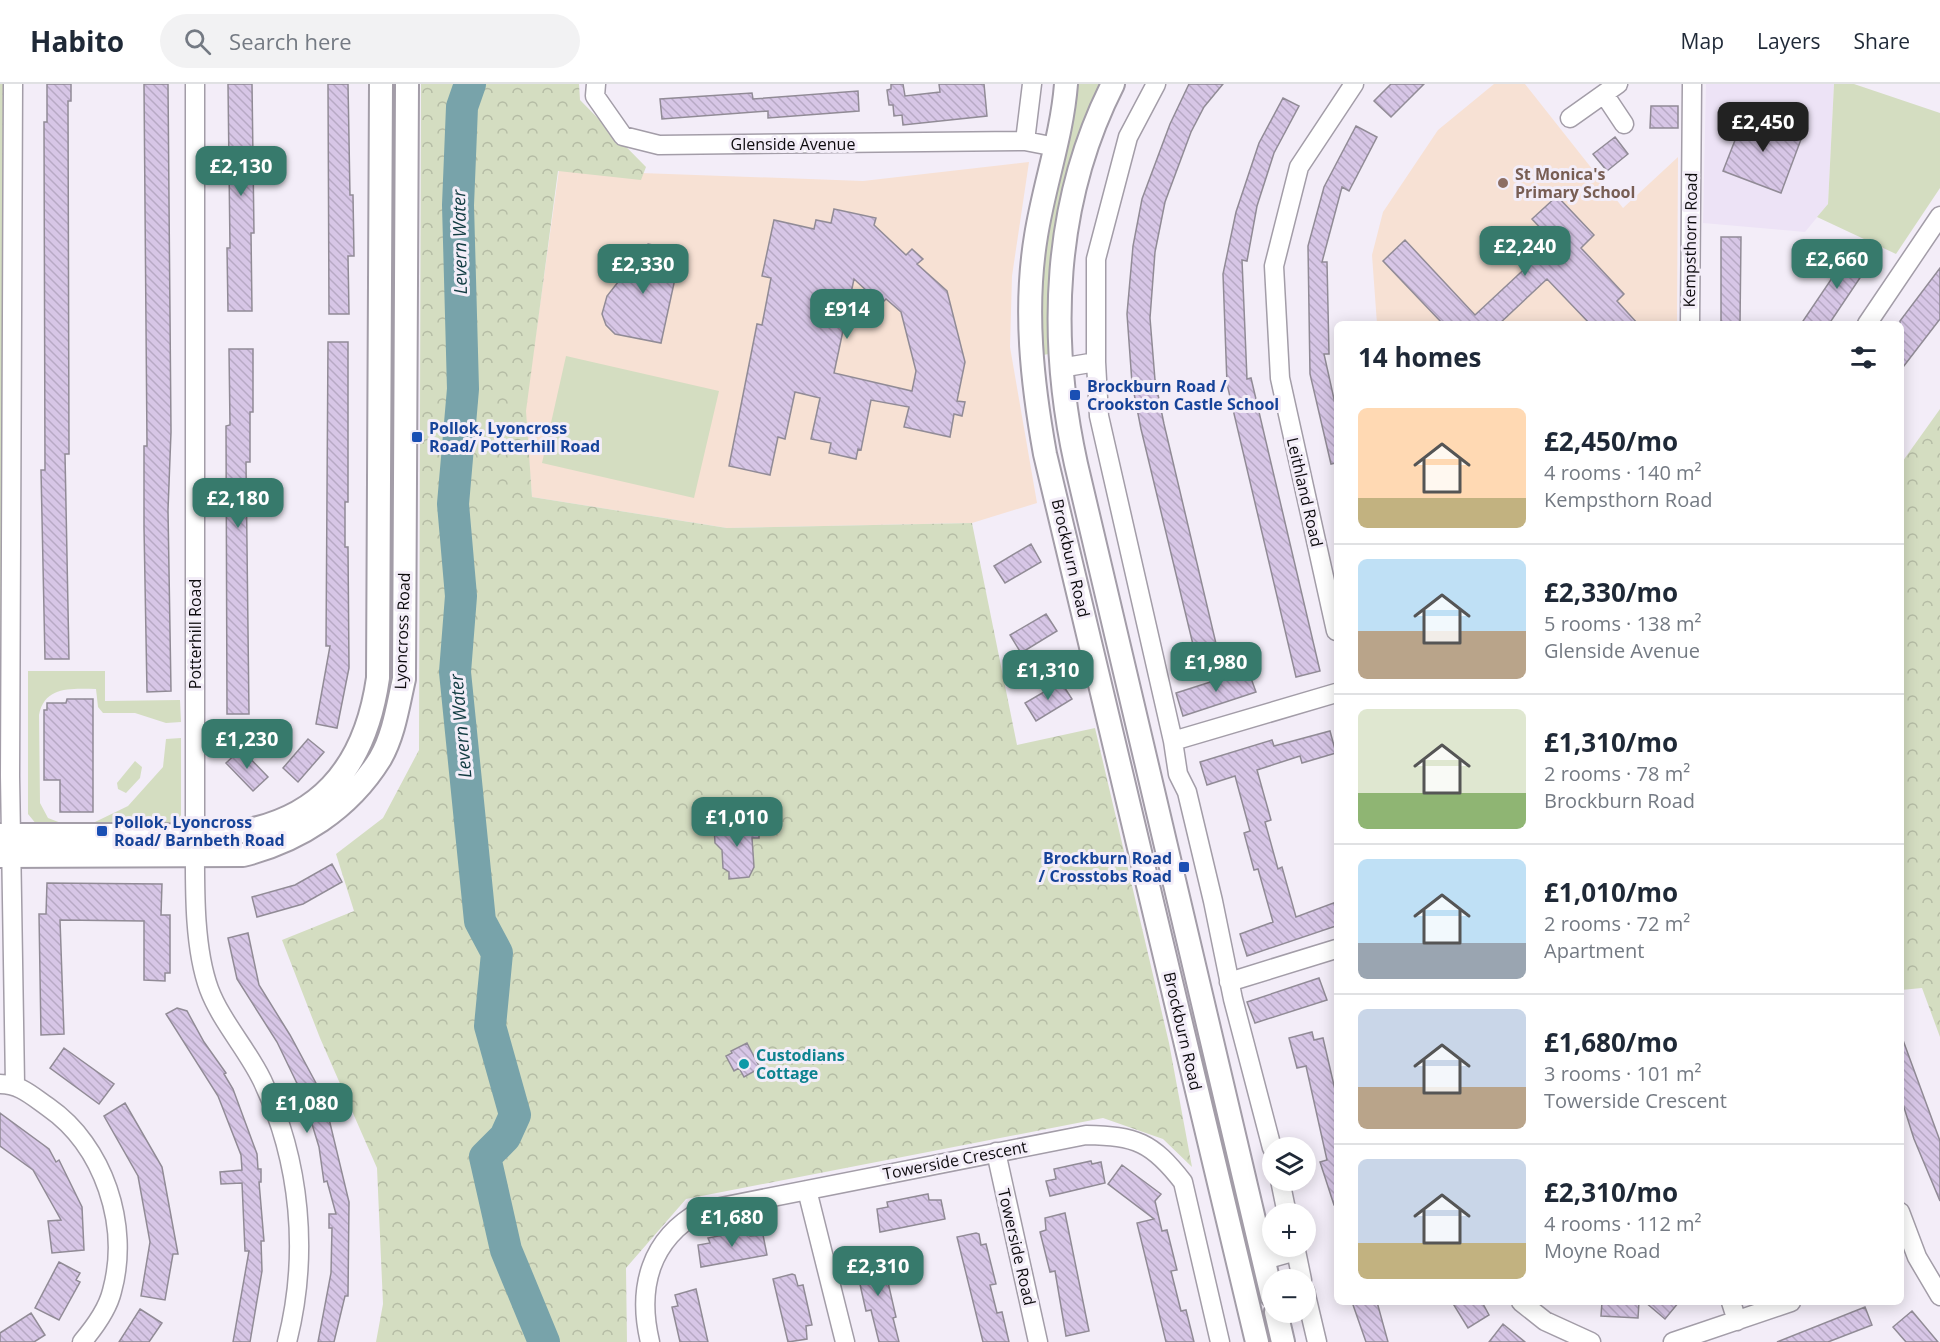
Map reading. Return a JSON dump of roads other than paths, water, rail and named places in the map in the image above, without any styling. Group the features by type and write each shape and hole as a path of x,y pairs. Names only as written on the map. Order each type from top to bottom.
{"street":[{"path":"13,84 10,776 6,845 8,1084 63,1117 83,1138 98,1162 115,1218 119,1251 112,1293 82,1342"},
{"name":"Potterhill Road","path":"195,84 195,846 200,953 210,990 263,1083 285,1145 297,1204 301,1256 287,1342"},
{"name":"Lyoncross Road","path":"195,846 224,834 257,828 280,820 321,798 349,767 373,712 378,678 381,84"},
{"name":"Lyoncross Road","path":"6,845 195,846 243,855 265,850 313,827 347,800 380,759 390,735 404,679 407,84"},
{"name":"Glenside Avenue","path":"596,84 595,96 623,136 659,145 1025,141 1056,147"},
{"path":"1025,141 1032,84"},
{"name":"Brockburn Road","path":"1066,84 1056,147 1041,209 1032,270 1032,369 1046,453 1257,1342"},
{"name":"Brockburn Road","path":"1113,84 1086,150 1067,224 1059,274 1060,368 1072,447 1266,1269"},
{"path":"1156,84 1128,137 1096,259 1096,362 1100,416 1173,741 1178,774 1187,792 1214,901 1229,982 1269,1137"},
{"name":"Leithland Road","path":"1334,622 1280,378 1274,266 1299,167 1354,84"},
{"name":"Kempsthorn Road","path":"1690,321 1692,84"},
{"path":"1570,118 1611,89 1624,124"},
{"path":"1869,321 1940,216"},
{"path":"381,326 406,326"},
{"path":"1032,369 1060,368 1096,362"},
{"path":"1173,741 1334,694"},
{"path":"1146,876 1172,870"},
{"path":"1229,982 1334,950"},
{"name":"Towerside Crescent","path":"651,1342 646,1323 645,1289 654,1261 682,1221 701,1211 1086,1135 1123,1136 1144,1145 1168,1162 1183,1182 1220,1342"},
{"name":"Towerside Road","path":"996,1152 1038,1342"},
{"path":"807,1190 845,1342"},
{"path":"1904,1233 1909,1260 1940,1296"},
{"path":"1264,1260 1272,1257"},
{"path":"1525,1305 1545,1321 1591,1342"},
{"path":"1732,1305 1737,1321"},
{"path":"1672,1342 1782,1305"},
{"path":"1279,1323 1283,1342"},
{"path":"1313,1323 1317,1342"}],"waterway":[{"name":"Levern Water","path":"470,84 462,107 458,205 463,389 453,504 461,596 455,672 480,921 497,953 490,1026 515,1115 505,1137 485,1157 506,1250 544,1342"}],"place":[{"name":"St Monica's Primary School","path":"1503,183"},
{"name":"Brockburn Road / Crookston Castle School","path":"1075,395"},
{"name":"Pollok, Lyoncross Road/ Potterhill Road","path":"417,437"},
{"name":"Pollok, Lyoncross Road/ Barnbeth Road","path":"102,831"},
{"name":"Brockburn Road / Crosstobs Road","path":"1184,867"},
{"name":"Custodians Cottage","path":"744,1064"}]}
